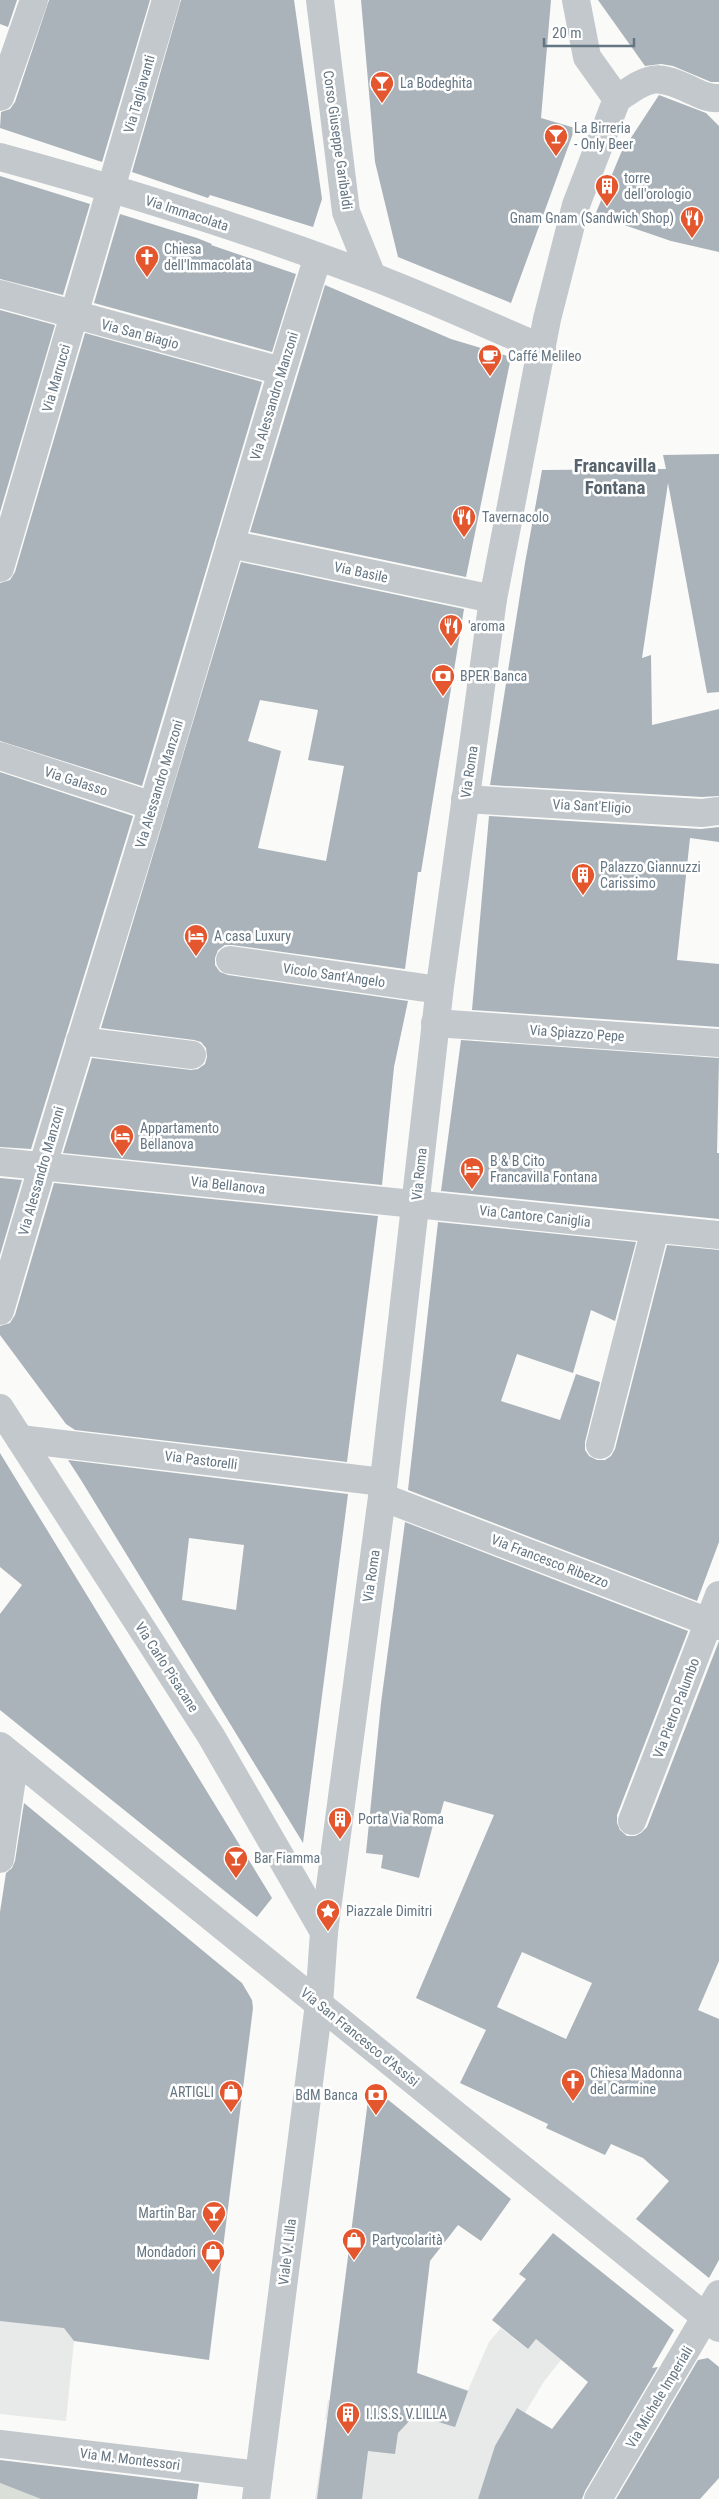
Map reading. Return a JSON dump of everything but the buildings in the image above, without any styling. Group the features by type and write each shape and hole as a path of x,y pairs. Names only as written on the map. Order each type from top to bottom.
{"street":[{"path":"0,97 10,38 34,0"},
{"name":"Via Tagliavanti","path":"111,188 166,0"},
{"name":"Corso Giuseppe Garibaldi","path":"320,0 346,212 372,276"},
{"path":"576,0 587,57 617,99 644,80 669,80 711,99 719,98"},
{"name":"Via Roma","path":"319,2004 324,1932 382,1489 439,990 493,599 547,319 576,206 617,99"},
{"name":"Via Immacolata","path":"0,157 111,188 372,276 542,348"},
{"name":"Via Marrucci","path":"0,568 111,188"},
{"name":"Via Alessandro Manzoni","path":"0,1311 41,1166 153,806 281,371 318,257"},
{"name":"Via San Biagio","path":"0,294 74,316 281,371"},
{"name":"Via Basile","path":"230,544 493,599"},
{"name":"Via Galasso","path":"0,756 153,806"},
{"name":"Via Sant'Eligio","path":"465,799 702,812 719,811"},
{"name":"Vicolo Sant'Angelo","path":"230,960 439,990"},
{"name":"Via Spiazzo Pepe","path":"435,1023 719,1043"},
{"path":"80,1041 192,1055"},
{"name":"Via Bellanova","path":"0,1162 416,1204"},
{"name":"Via Cantore Caniglia","path":"416,1204 719,1235"},
{"path":"600,1445 655,1229"},
{"name":"Via Carlo Pisacane","path":"0,1408 211,1736 324,1932"},
{"name":"Via Pastorelli","path":"20,1439 382,1489"},
{"name":"Via Francesco Ribezzo","path":"382,1489 714,1624"},
{"name":"Via Pietro Palumbo","path":"632,1821 714,1624 719,1595"},
{"path":"0,1859 8,1752"},
{"name":"Via San Francesco d'Assisi","path":"8,1752 712,2323"},
{"name":"Viale V. Lilla","path":"258,2487 319,2004"},
{"name":"Via Michele Imperiali","path":"598,2499 712,2323 719,2294"},
{"name":"Via M. Montessori","path":"0,2444 258,2487"}],"shaded area":[{"path":"0,2215 74,2341 66,2421 0,2414"},
{"path":"501,2328 527,2349 536,2339 561,2360 545,2380 506,2444 498,2441 478,2499 315,2499 327,2420 325,2420 328,2400 383,2418 417,2373 468,2390 489,2342"},
{"path":"0,2483 41,2499 0,2499"}],"place":[{"name":"La Bodeghita","path":"382,104"},
{"name":"La Birreria - Only Beer","path":"556,157"},
{"name":"torre dell'orologio","path":"607,207"},
{"name":"Gnam Gnam (Sandwich Shop)","path":"692,239"},
{"name":"Chiesa dell'Immacolata","path":"147,278"},
{"name":"Caffé Melileo","path":"490,377"},
{"name":"Tavernacolo","path":"464,538"},
{"name":"'aroma","path":"451,647"},
{"name":"BPER Banca","path":"443,697"},
{"name":"Palazzo Giannuzzi Carissimo","path":"583,896"},
{"name":"A casa Luxury","path":"196,957"},
{"name":"Appartamento Bellanova","path":"122,1157"},
{"name":"B & B Cito Francavilla Fontana","path":"472,1190"},
{"name":"Porta Via Roma","path":"340,1840"},
{"name":"Bar Fiamma","path":"236,1879"},
{"name":"Piazzale Dimitri","path":"328,1932"},
{"name":"Chiesa Madonna del Carmine","path":"573,2102"},
{"name":"ARTIGLI","path":"231,2113"},
{"name":"BdM Banca","path":"376,2116"},
{"name":"Martin Bar","path":"214,2234"},
{"name":"Partycolarità","path":"354,2261"},
{"name":"Mondadori","path":"213,2273"},
{"name":"I.I.S.S. V.LILLA","path":"348,2435"}],"district":[{"name":"Francavilla Fontana","path":"615,476"}]}
